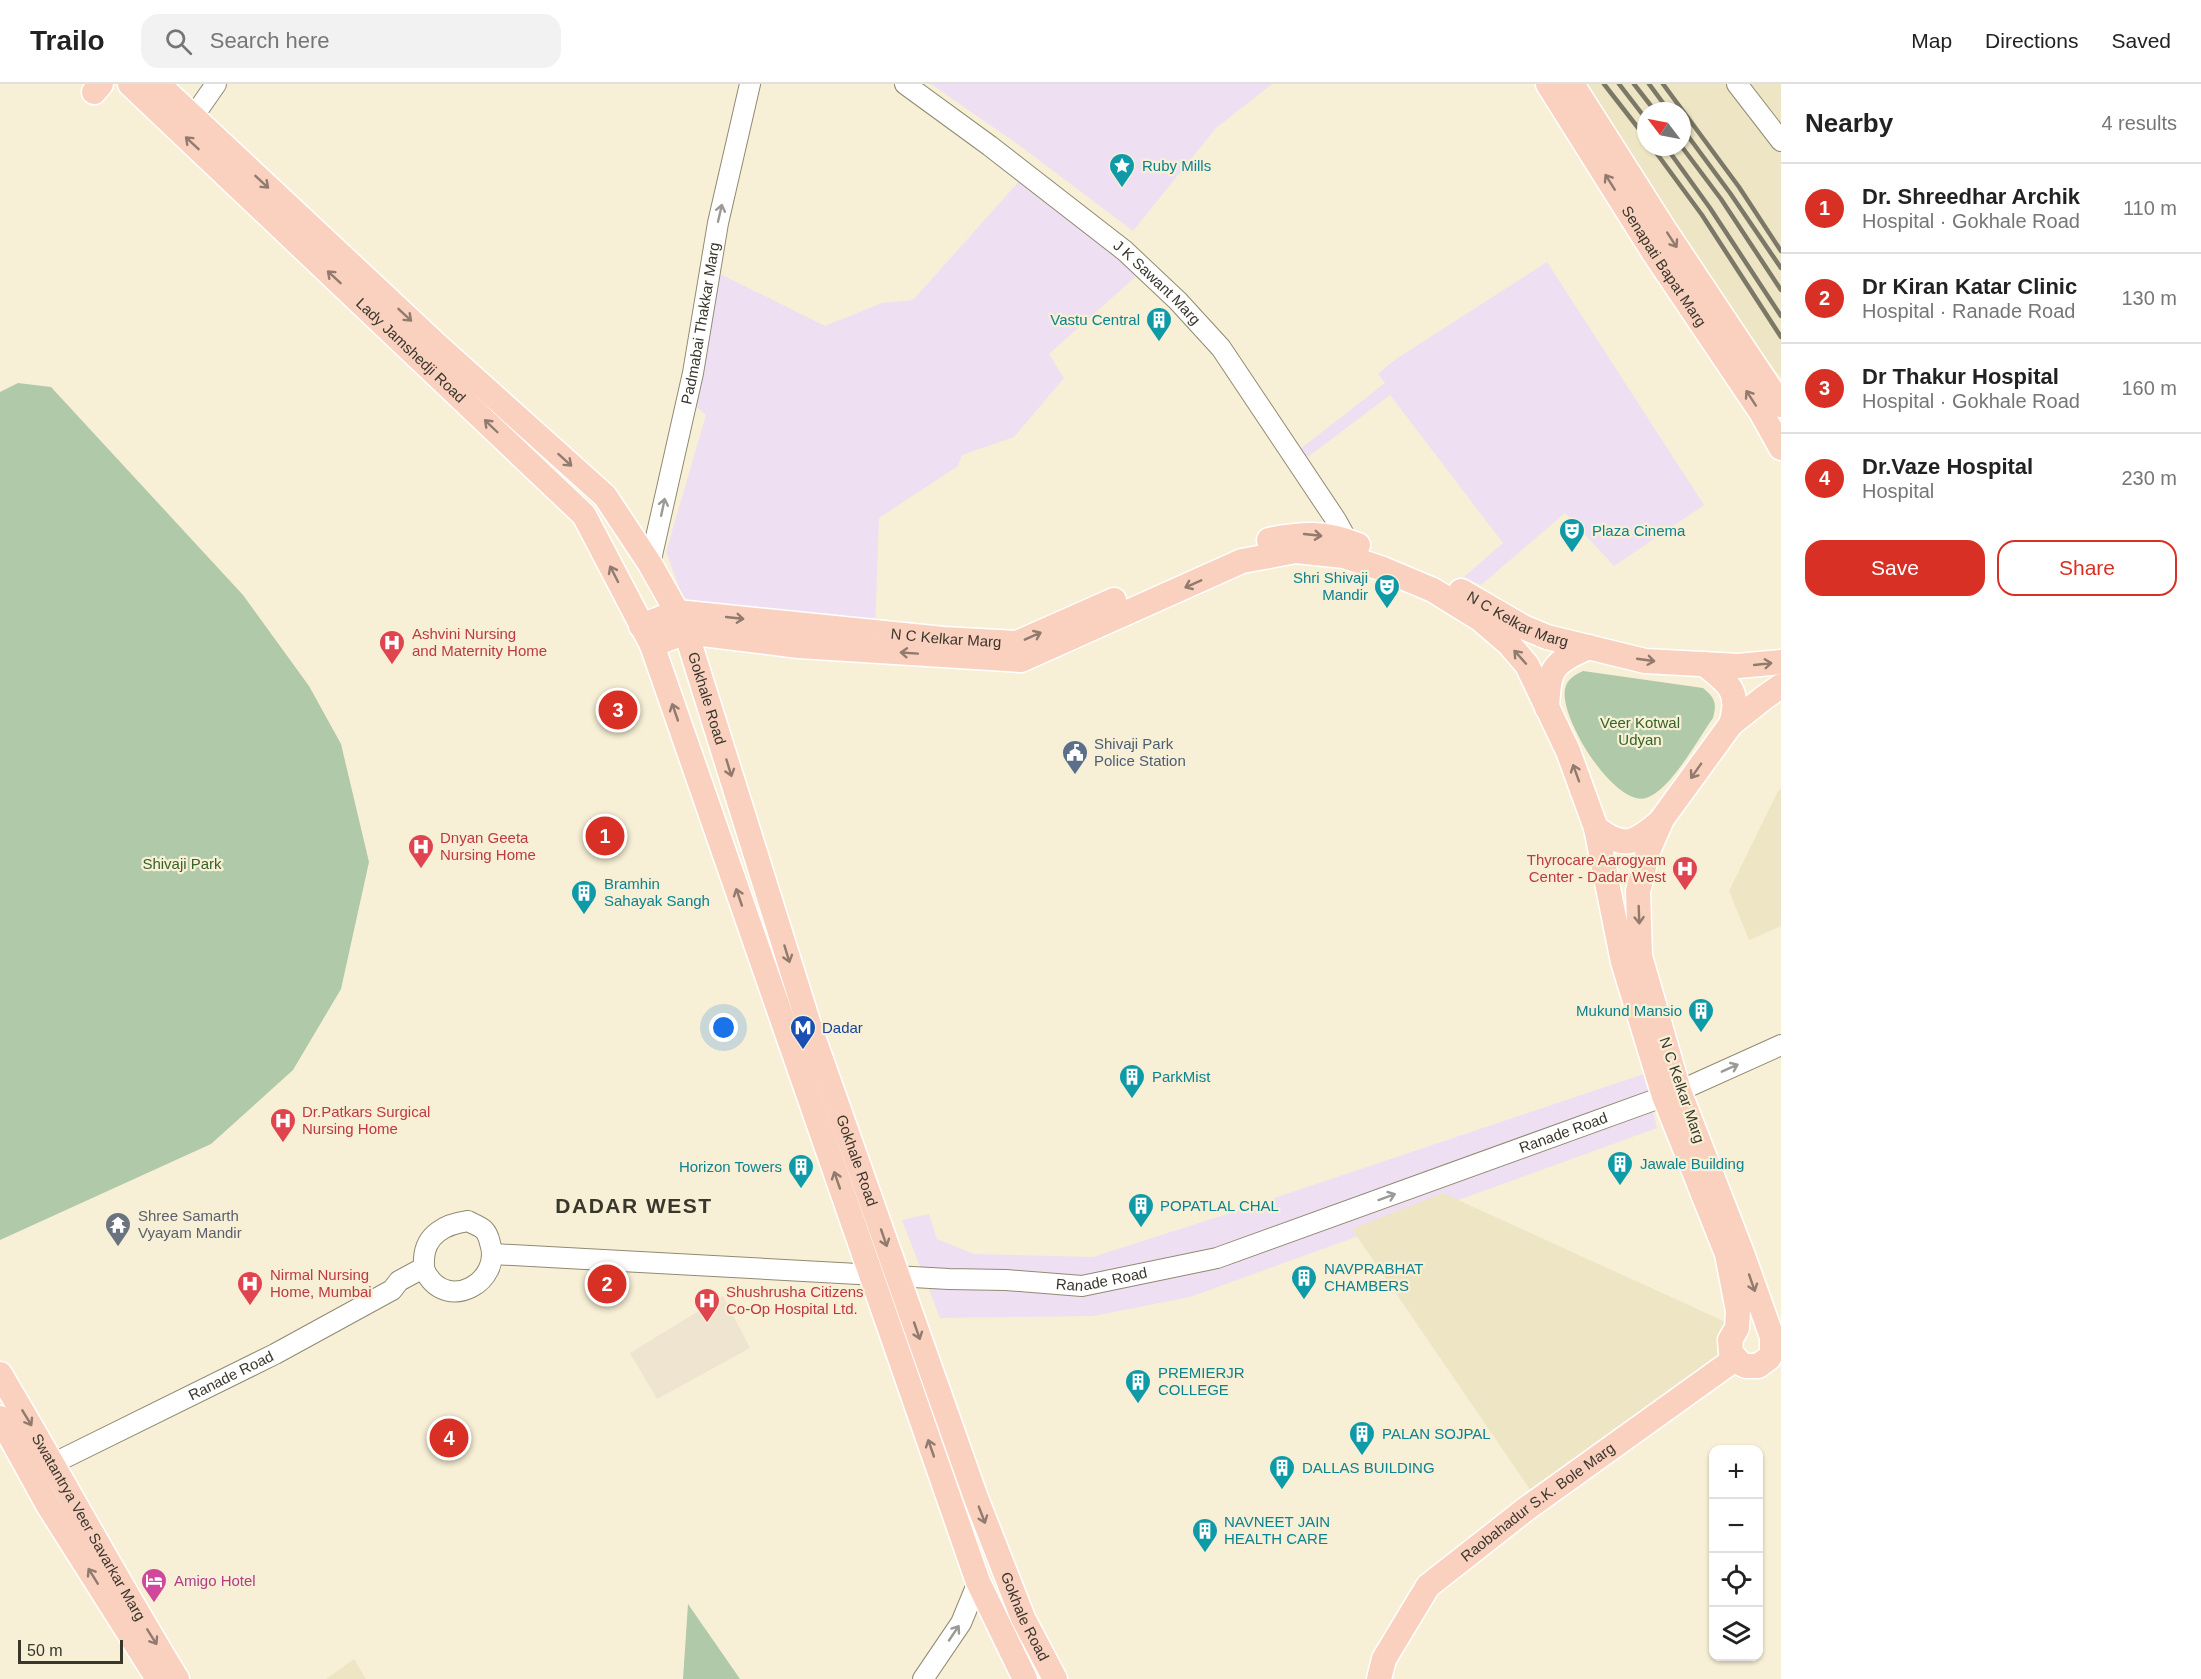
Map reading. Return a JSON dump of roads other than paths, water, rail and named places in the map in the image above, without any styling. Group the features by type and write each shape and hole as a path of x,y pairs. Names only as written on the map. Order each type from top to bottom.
{"main road":[{"name":"Lady Jamshedji Road","path":"130,84 584,515 646,635"},
{"name":"Lady Jamshedji Road","path":"159,84 439,347 605,496 650,564 682,622"},
{"name":"Senapati Bapat Marg","path":"1548,84 1654,253 1756,405 1781,448"},
{"name":"Senapati Bapat Marg","path":"1572,84 1664,229 1781,405"},
{"name":"N C Kelkar Marg","path":"646,635 682,622 1017,643 1236,546 1307,533 1347,540 1424,572 1482,601 1523,627 1547,637 1645,661 1704,664 1726,681 1735,695 1735,712 1731,724 1662,819 1648,851 1638,891 1640,956 1672,1094 1742,1253 1774,1349"},
{"name":"N C Kelkar Marg","path":"682,622 799,646 1021,660 1242,561 1296,550 1344,556 1383,569 1433,590 1470,613 1509,644 1527,665 1568,751 1596,828 1623,962 1672,1094 1727,1254 1738,1311 1737,1328 1732,1334 1730,1347 1735,1359"},
{"name":"Gokhale Road","path":"682,622 810,1028 897,1276 976,1498 1023,1618 1055,1679"},
{"name":"Gokhale Road","path":"646,635 978,1582 1025,1679"},
{"path":"1548,708 1549,682 1554,668 1569,656 1589,648"},
{"path":"1704,664 1738,666 1781,662"},
{"path":"1731,724 1781,686"},
{"path":"1596,828 1609,838 1623,842 1641,838 1662,819"},
{"path":"1735,1359 1752,1367 1762,1364 1774,1349"},
{"name":"Raobahadur S.K. Bole Marg","path":"1379,1679 1384,1659 1428,1586 1526,1509 1735,1359"},
{"name":"Swatantrya Veer Savarkar Marg","path":"0,1374 53,1463 127,1597 177,1679"},
{"name":"Swatantrya Veer Savarkar Marg","path":"0,1418 48,1504 158,1679"}],"street":[{"path":"193,117 216,84"},
{"name":"Padmabai Thakkar Marg","path":"650,564 693,373 718,223 750,84"},
{"name":"J K Sawant Marg","path":"904,84 990,146 1125,251 1178,301 1221,348 1347,540"},
{"path":"1737,84 1781,141"},
{"name":"Ranade Road","path":"493,1254 949,1279 1006,1280 1082,1286 1217,1258 1672,1094 1781,1045"},
{"path":"468,1221 484,1230 493,1254 491,1265 484,1277 469,1289 447,1292 435,1286 426,1274 424,1250 435,1233 451,1223 468,1221"},
{"name":"Ranade Road","path":"32,1474 275,1354 392,1290 399,1281 426,1274"},
{"path":"923,1679 961,1623 978,1582"}],"railway":[{"path":"1604,84 1637,126"},
{"path":"1619,84 1637,107"},
{"path":"1634,84 1648,102"},
{"path":"1649,84 1662,102"},
{"path":"1663,84 1739,187 1781,251"},
{"path":"1691,140 1781,268"},
{"path":"1659,156 1702,215 1781,337"},
{"path":"1672,156 1710,208 1781,316"},
{"path":"1689,156 1721,199 1781,290"}],"place":[{"name":"Ruby Mills","path":"1122,189"},
{"name":"Vastu Central","path":"1159,343"},
{"name":"Plaza Cinema","path":"1572,554"},
{"name":"Shri Shivaji Mandir","path":"1387,610"},
{"name":"Ashvini Nursing and Maternity Home","path":"392,666"},
{"name":"Dr Thakur Hospital","path":"618,710"},
{"name":"Shivaji Park Police Station","path":"1075,776"},
{"name":"Dr. Shreedhar Archik","path":"605,836"},
{"name":"Dnyan Geeta Nursing Home","path":"421,870"},
{"name":"Thyrocare Aarogyam Center - Dadar West","path":"1685,892"},
{"name":"Bramhin Sahayak Sangh","path":"584,916"},
{"name":"Mukund Mansio","path":"1701,1034"},
{"name":"Dadar","path":"803,1051"},
{"name":"ParkMist","path":"1132,1100"},
{"name":"Dr.Patkars Surgical Nursing Home","path":"283,1144"},
{"name":"Jawale Building","path":"1620,1187"},
{"name":"Horizon Towers","path":"801,1190"},
{"name":"POPATLAL CHAL","path":"1141,1229"},
{"name":"Shree Samarth Vyayam Mandir","path":"118,1248"},
{"name":"Dr Kiran Katar Clinic","path":"607,1284"},
{"name":"NAVPRABHAT CHAMBERS","path":"1304,1301"},
{"name":"Nirmal Nursing Home, Mumbai","path":"250,1307"},
{"name":"Shushrusha Citizens Co-Op Hospital Ltd.","path":"707,1324"},
{"name":"PREMIERJR COLLEGE","path":"1138,1405"},
{"name":"Dr.Vaze Hospital","path":"449,1438"},
{"name":"PALAN SOJPAL","path":"1362,1457"},
{"name":"DALLAS BUILDING","path":"1282,1491"},
{"name":"NAVNEET JAIN HEALTH CARE","path":"1205,1554"},
{"name":"Amigo Hotel","path":"154,1604"}],"district":[{"name":"DADAR WEST","path":"634,1206"}],"park label":[{"name":"Veer Kotwal Udyan","path":"1640,732"},
{"name":"Shivaji Park","path":"182,864"}]}
